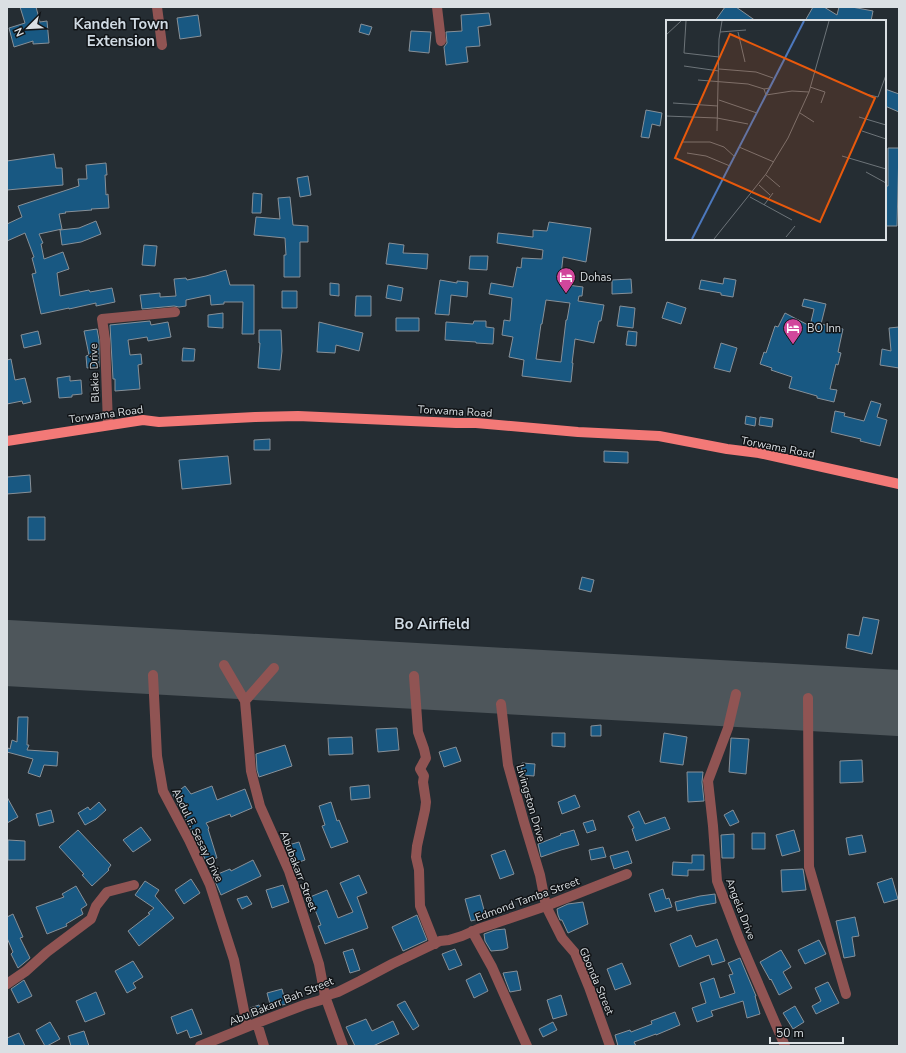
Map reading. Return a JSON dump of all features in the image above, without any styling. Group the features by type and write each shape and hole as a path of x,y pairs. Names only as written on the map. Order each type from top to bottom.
{"main road":[{"name":"Torwama Road","path":"7,441 143,420 159,422 298,416 476,423 578,432 660,436 727,449 759,453 899,484"}],"street":[{"path":"157,7 162,44"},
{"path":"437,7 441,41"},
{"name":"Blakie Drive","path":"108,425 106,339 102,319 175,312"},
{"path":"224,666 245,701 274,668"},
{"name":"Abdul F. Sesay Drive","path":"153,675 157,756 163,791 189,840 210,885 234,960 252,1025 264,1046"},
{"path":"414,676 418,732 426,758 420,769 424,776 423,782 426,810 417,846 416,857 419,870 421,909 435,944"},
{"name":"Angela Drive","path":"736,694 728,728 708,781 717,882 740,941 785,1046"},
{"path":"808,698 809,867 846,994"},
{"name":"Abubakarr Street","path":"245,701 251,771 260,806 288,871 319,964 325,996 343,1046"},
{"name":"Livingston Drive","path":"501,704 508,765 540,875 546,906"},
{"name":"Edmond Tamba Street","path":"435,944 546,906 627,874"},
{"path":"7,984 26,971 47,952 91,919 96,906 107,892 134,885"},
{"name":"Gbonda Street","path":"546,906 562,938 575,953 590,987 610,1046"},
{"path":"472,931 492,967 527,1046"},
{"name":"Abu Bakarr Bah Street","path":"200,1046 304,1005 321,1000 325,996 338,992 435,944"}],"building":[{"path":"20,7 36,7 40,22 47,21 49,43 33,44 33,41 14,47 9,28 25,23"},
{"path":"725,7 736,7 755,20 716,20"},
{"path":"813,7 824,7 837,15 839,7 852,7 873,11 871,20 806,20"},
{"path":"489,13 491,25 478,27 480,46 466,47 468,62 446,65 444,47 447,43 446,32 462,31 461,15"},
{"path":"198,15 201,36 180,39 177,18"},
{"path":"361,24 372,27 369,35 359,32"},
{"path":"411,31 431,32 429,53 409,51"},
{"path":"886,89 899,94 899,112 886,106"},
{"path":"646,110 662,113 660,126 652,124 649,138 641,137"},
{"path":"888,148 899,148 897,226 886,226"},
{"path":"54,154 56,168 62,168 63,185 7,190 7,161"},
{"path":"106,163 106,195 108,194 109,208 65,212 66,213 59,214 62,229 39,234 43,243 41,244 44,259 63,252 69,269 57,273 60,296 89,290 90,292 112,288 115,302 96,306 96,303 41,314 32,274 36,273 32,258 34,257 25,233 7,241 7,224 22,217 18,206 79,186 78,179 87,179 86,165"},
{"path":"308,176 311,195 300,197 297,178"},
{"path":"253,193 262,194 261,213 252,213"},
{"path":"290,197 293,225 308,226 308,242 300,242 300,277 284,277 284,255 286,255 285,238 254,235 256,217 280,219 278,198"},
{"path":"96,221 101,234 81,242 62,245 60,230 79,228"},
{"path":"549,222 591,228 586,262 563,257 560,284 583,287 582,296 579,296 578,301 604,305 594,343 575,339 571,382 522,376 524,360 509,357 513,337 502,335 504,320 510,321 512,298 489,294 491,283 513,287 517,267 521,268 522,258 542,259 543,250 497,243 498,233 533,237 533,230 547,231","holes":["546,300 570,303 566,320 561,362 536,359"]},
{"path":"389,243 404,245 403,253 428,254 427,269 386,264"},
{"path":"144,245 157,246 155,266 142,265"},
{"path":"470,256 488,256 487,270 469,269"},
{"path":"226,270 230,285 254,285 254,334 242,334 243,302 224,302 224,304 211,305 210,295 186,300 186,306 142,309 140,295 160,293 160,297 176,296 174,279 186,278 187,280"},
{"path":"724,278 736,280 733,297 699,289 701,280 723,284"},
{"path":"631,279 632,293 612,294 612,280"},
{"path":"440,280 457,283 457,281 468,282 467,297 451,295 449,315 435,314"},
{"path":"330,283 339,284 339,296 330,295"},
{"path":"388,285 403,288 401,301 386,298"},
{"path":"282,291 297,291 297,308 282,308"},
{"path":"356,296 371,296 371,316 355,316"},
{"path":"804,299 826,304 821,324 843,329 838,352 841,353 838,365 836,364 830,389 837,390 834,402 817,398 817,396 789,388 792,377 771,370 772,368 760,364 764,352 766,353 775,326 778,327 785,313 810,326 814,309 802,306"},
{"path":"667,302 686,308 681,324 662,318"},
{"path":"620,306 635,308 633,328 617,326"},
{"path":"223,313 223,328 208,327 208,315"},
{"path":"396,318 419,318 419,331 396,331"},
{"path":"150,321 151,325 168,322 171,337 148,341 147,337 128,340 130,355 141,354 142,364 138,365 140,389 115,391 110,325"},
{"path":"474,321 486,321 486,327 494,328 493,344 445,340 446,322 473,324"},
{"path":"319,322 363,333 359,351 336,345 335,353 317,352"},
{"path":"899,327 899,368 880,365 882,349 891,351 889,328"},
{"path":"97,329 99,340 99,367 87,368 86,356 89,355 84,331"},
{"path":"259,330 281,330 282,351 280,370 258,368 260,343"},
{"path":"38,331 41,344 24,348 21,335"},
{"path":"628,331 637,332 636,346 626,345"},
{"path":"721,343 737,348 730,372 714,368"},
{"path":"183,348 195,349 194,361 182,361"},
{"path":"11,359 15,380 25,378 31,402 23,404 22,401 7,404 7,360"},
{"path":"70,376 70,381 81,380 82,394 72,395 72,397 59,398 57,378"},
{"path":"871,401 881,404 877,417 887,420 880,446 860,441 861,439 831,432 835,411 845,413 844,416 864,421"},
{"path":"746,416 756,418 755,426 745,424"},
{"path":"760,417 773,419 772,427 759,425"},
{"path":"270,439 270,450 254,450 254,440"},
{"path":"604,451 628,452 628,463 604,462"},
{"path":"228,456 231,484 182,489 179,460"},
{"path":"30,475 31,492 7,494 7,477"},
{"path":"28,517 45,517 45,540 28,540"},
{"path":"582,577 594,580 591,592 579,589"},
{"path":"863,617 879,620 872,654 846,648 848,634 859,636"},
{"path":"18,717 28,717 27,745 29,745 27,750 58,752 57,766 44,765 40,777 28,773 33,759 7,752 8,748 10,749 12,740 17,742"},
{"path":"601,725 601,736 591,736 591,726"},
{"path":"397,728 399,750 378,752 376,729"},
{"path":"552,733 565,733 565,747 552,746"},
{"path":"664,733 687,737 683,765 660,762"},
{"path":"352,737 353,754 329,755 328,738"},
{"path":"731,738 749,739 746,774 729,772"},
{"path":"285,745 292,766 259,777 256,754"},
{"path":"456,747 461,761 444,767 439,752"},
{"path":"862,760 863,782 840,783 840,761"},
{"path":"522,763 535,764 534,776 521,775"},
{"path":"687,772 703,772 702,782 704,801 688,802"},
{"path":"369,785 370,798 351,800 350,787"},
{"path":"185,786 191,794 212,786 217,800 245,789 252,808 231,817 230,814 206,823 209,828 208,829 217,858 206,861 173,795"},
{"path":"575,795 580,807 562,814 558,802"},
{"path":"7,797 18,817 7,823"},
{"path":"99,802 106,810 96,819 85,825 78,813 88,807 90,810"},
{"path":"331,802 337,821 339,820 348,842 331,848 322,826 325,825 319,806"},
{"path":"51,810 54,822 39,826 36,814"},
{"path":"733,810 739,822 730,826 724,815"},
{"path":"639,811 645,824 665,817 670,829 636,841 632,829 634,828 628,816"},
{"path":"593,820 596,830 587,833 583,823"},
{"path":"141,827 151,840 133,852 123,840"},
{"path":"78,830 111,865 108,869 109,870 92,886 82,875 84,874 59,847"},
{"path":"574,830 579,845 541,857 538,844 561,835 560,834"},
{"path":"794,830 800,851 782,856 776,835"},
{"path":"752,833 765,833 765,849 752,849"},
{"path":"734,834 734,858 722,858 721,835"},
{"path":"862,835 866,852 849,855 846,838"},
{"path":"8,840 25,841 25,860 8,860"},
{"path":"299,842 305,860 293,864 285,846"},
{"path":"603,847 606,857 591,860 589,850"},
{"path":"505,850 514,874 500,879 491,855"},
{"path":"628,851 632,863 614,869 610,856"},
{"path":"692,855 704,855 704,870 688,870 688,876 672,875 673,862 692,863"},
{"path":"253,860 261,876 221,895 213,876 230,869 231,871"},
{"path":"803,869 806,890 782,892 781,870"},
{"path":"359,875 367,893 357,897 368,928 325,944 318,926 321,925 310,897 327,890 338,918 353,912 340,883"},
{"path":"892,878 898,899 884,903 877,883"},
{"path":"191,879 200,893 184,904 175,890"},
{"path":"145,881 159,890 155,896 174,918 139,946 128,931 150,914 148,913 154,908 135,895"},
{"path":"283,885 289,902 272,908 266,890"},
{"path":"76,886 87,905 81,909 83,914 66,924 67,926 47,934 36,907 64,897 62,894"},
{"path":"663,889 666,899 669,898 672,907 655,912 649,894"},
{"path":"715,894 716,903 677,911 675,902"},
{"path":"480,895 486,917 471,921 465,899"},
{"path":"247,896 252,904 242,909 237,899"},
{"path":"583,902 588,924 568,933 562,920 560,920 557,909 568,904"},
{"path":"13,914 23,937 20,938 30,958 18,968 11,954 13,952 7,938 7,917"},
{"path":"417,915 427,940 403,951 392,927"},
{"path":"855,917 859,936 852,937 855,956 844,958 836,921"},
{"path":"505,929 508,948 491,951 485,941 484,934 495,930"},
{"path":"691,935 696,947 717,939 725,961 712,965 709,955 679,967 670,944"},
{"path":"819,940 826,954 805,964 798,950"},
{"path":"353,949 360,970 350,973 343,952"},
{"path":"455,949 462,965 449,970 442,954"},
{"path":"781,950 791,967 783,972 792,988 779,995 760,962"},
{"path":"740,958 756,996 760,1014 747,1018 743,1001 711,1011 713,1016 697,1022 692,1008 706,1003 700,983 714,978 720,998 735,993 729,975 733,974 728,963"},
{"path":"133,961 143,977 133,983 136,988 127,993 115,971"},
{"path":"622,963 631,984 615,990 607,969"},
{"path":"517,971 521,990 510,992 503,973"},
{"path":"480,973 488,991 474,998 466,980"},
{"path":"24,980 32,996 18,1003 11,989"},
{"path":"828,982 839,1003 816,1014 812,1006 821,1001 815,988"},
{"path":"282,989 286,1004 271,1008 267,993"},
{"path":"96,992 105,1014 85,1022 76,1001"},
{"path":"561,995 567,1015 553,1019 547,1000"},
{"path":"405,1001 419,1026 413,1030 397,1005"},
{"path":"259,1005 262,1013 252,1017 250,1008"},
{"path":"795,1006 804,1022 793,1029 783,1013"},
{"path":"192,1009 202,1034 190,1038 187,1030 177,1034 171,1017"},
{"path":"675,1012 680,1025 634,1042 636,1046 618,1046 615,1035 630,1030 631,1032 652,1024 651,1021"},
{"path":"366,1019 372,1031 393,1021 399,1034 373,1046 355,1046 346,1027"},
{"path":"50,1022 60,1039 45,1046 36,1030"},
{"path":"553,1022 557,1030 543,1037 539,1029"},
{"path":"84,1031 89,1046 71,1046 68,1036"},
{"path":"19,1033 25,1046 7,1046 7,1038"}],"runway":[{"path":"7,653 899,703"}],"place":[{"name":"Dohas","path":"566,294"},
{"name":"BO Inn","path":"793,345"}],"district":[{"name":"Kandeh Town Extension","path":"121,32"},
{"name":"Bo Airfield","path":"432,624"}]}
